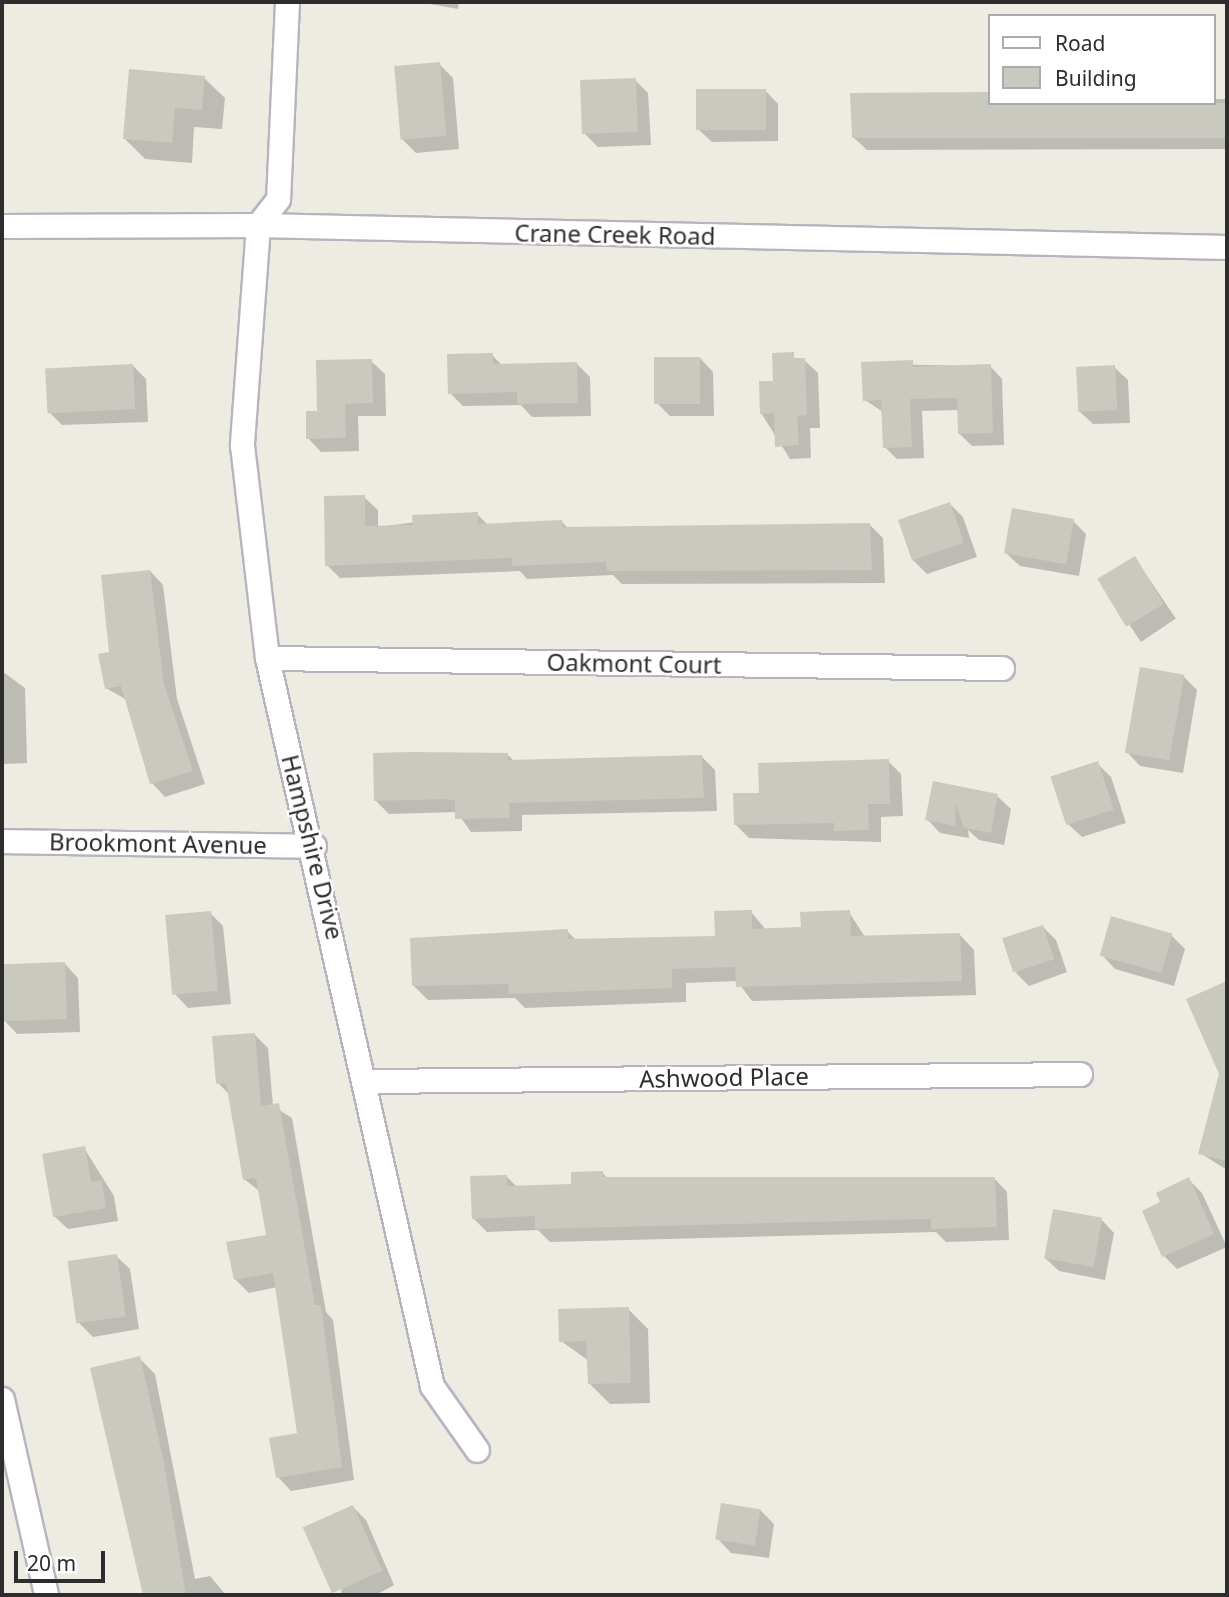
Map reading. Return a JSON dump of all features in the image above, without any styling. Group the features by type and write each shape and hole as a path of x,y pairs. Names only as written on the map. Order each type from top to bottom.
{"street":[{"path":"258,225 278,199 287,2"},
{"name":"Crane Creek Road","path":"2,226 258,225 1227,247"},
{"name":"Hampshire Drive","path":"258,225 242,445 267,658 368,1081 432,1386 477,1450"},
{"name":"Oakmont Court","path":"267,658 1002,668"},
{"name":"Brookmont Avenue","path":"2,841 314,846"},
{"name":"Ashwood Place","path":"368,1081 1080,1074"},
{"path":"2,1399 46,1595"}],"building":[{"path":"440,62 446,136 401,140 394,66"},
{"path":"129,69 205,76 202,110 175,108 172,143 123,139"},
{"path":"636,78 638,132 582,134 580,80"},
{"path":"696,89 766,89 766,130 696,130"},
{"path":"988,92 988,105 1227,103 1227,138 852,138 850,93"},
{"path":"794,352 794,358 805,358 807,415 797,416 799,445 775,447 774,413 760,414 759,381 773,381 772,353"},
{"path":"493,353 493,364 577,362 578,403 517,404 517,392 448,394 447,354"},
{"path":"654,357 700,357 700,404 654,404"},
{"path":"372,359 373,403 345,404 346,438 306,439 306,411 317,411 316,360"},
{"path":"913,360 913,367 991,364 993,433 958,434 957,398 910,399 912,447 883,448 881,400 863,401 861,362"},
{"path":"133,364 135,409 47,414 45,369"},
{"path":"1115,365 1117,410 1078,412 1076,367"},
{"path":"365,495 365,526 413,525 412,515 478,512 478,524 562,520 563,527 870,523 872,570 607,571 606,562 512,566 512,558 325,566 324,496"},
{"path":"950,502 964,543 912,561 898,520"},
{"path":"1012,508 1074,519 1066,564 1004,553"},
{"path":"1135,556 1164,604 1126,627 1097,579"},
{"path":"150,570 164,684 193,771 150,784 121,686 105,689 98,654 109,652 101,575"},
{"path":"1140,667 1184,675 1169,760 1125,753"},
{"path":"373,753 508,753 508,760 702,755 704,798 509,803 510,818 455,819 455,801 448,799 374,801"},
{"path":"889,759 890,804 868,804 869,830 834,831 834,823 734,825 733,793 759,793 758,763"},
{"path":"1098,761 1114,810 1066,825 1050,776"},
{"path":"933,781 998,794 991,833 964,828 955,802 956,826 925,820"},
{"path":"752,910 752,929 801,927 800,912 850,910 851,936 960,933 962,981 736,987 735,967 672,969 672,988 509,994 508,984 412,986 410,938 568,929 568,939 715,936 714,911"},
{"path":"211,911 218,991 172,995 165,915"},
{"path":"1111,916 1173,934 1161,973 1100,955"},
{"path":"1043,925 1054,959 1013,973 1002,938"},
{"path":"65,962 67,1019 4,1021 2,964"},
{"path":"1227,981 1227,1161 1198,1154 1219,1074 1186,999"},
{"path":"255,1033 261,1106 279,1103 315,1305 321,1305 342,1467 276,1478 269,1438 297,1433 273,1273 234,1280 226,1242 266,1235 256,1178 243,1180 226,1083 216,1084 212,1036"},
{"path":"85,1146 91,1182 102,1180 106,1208 53,1217 42,1154"},
{"path":"603,1171 603,1177 995,1177 997,1227 931,1229 931,1219 535,1229 535,1216 472,1219 470,1176 507,1175 507,1186 571,1184 571,1172"},
{"path":"1189,1177 1214,1234 1162,1257 1142,1211 1160,1202 1156,1193"},
{"path":"1053,1209 1102,1218 1094,1267 1044,1258"},
{"path":"117,1254 126,1316 76,1323 67,1261"},
{"path":"629,1307 631,1383 588,1384 586,1341 559,1342 558,1309"},
{"path":"140,1356 164,1463 186,1595 143,1595 90,1368"},
{"path":"721,1503 761,1509 755,1546 715,1540"},
{"path":"353,1505 382,1571 332,1593 303,1527"}]}
